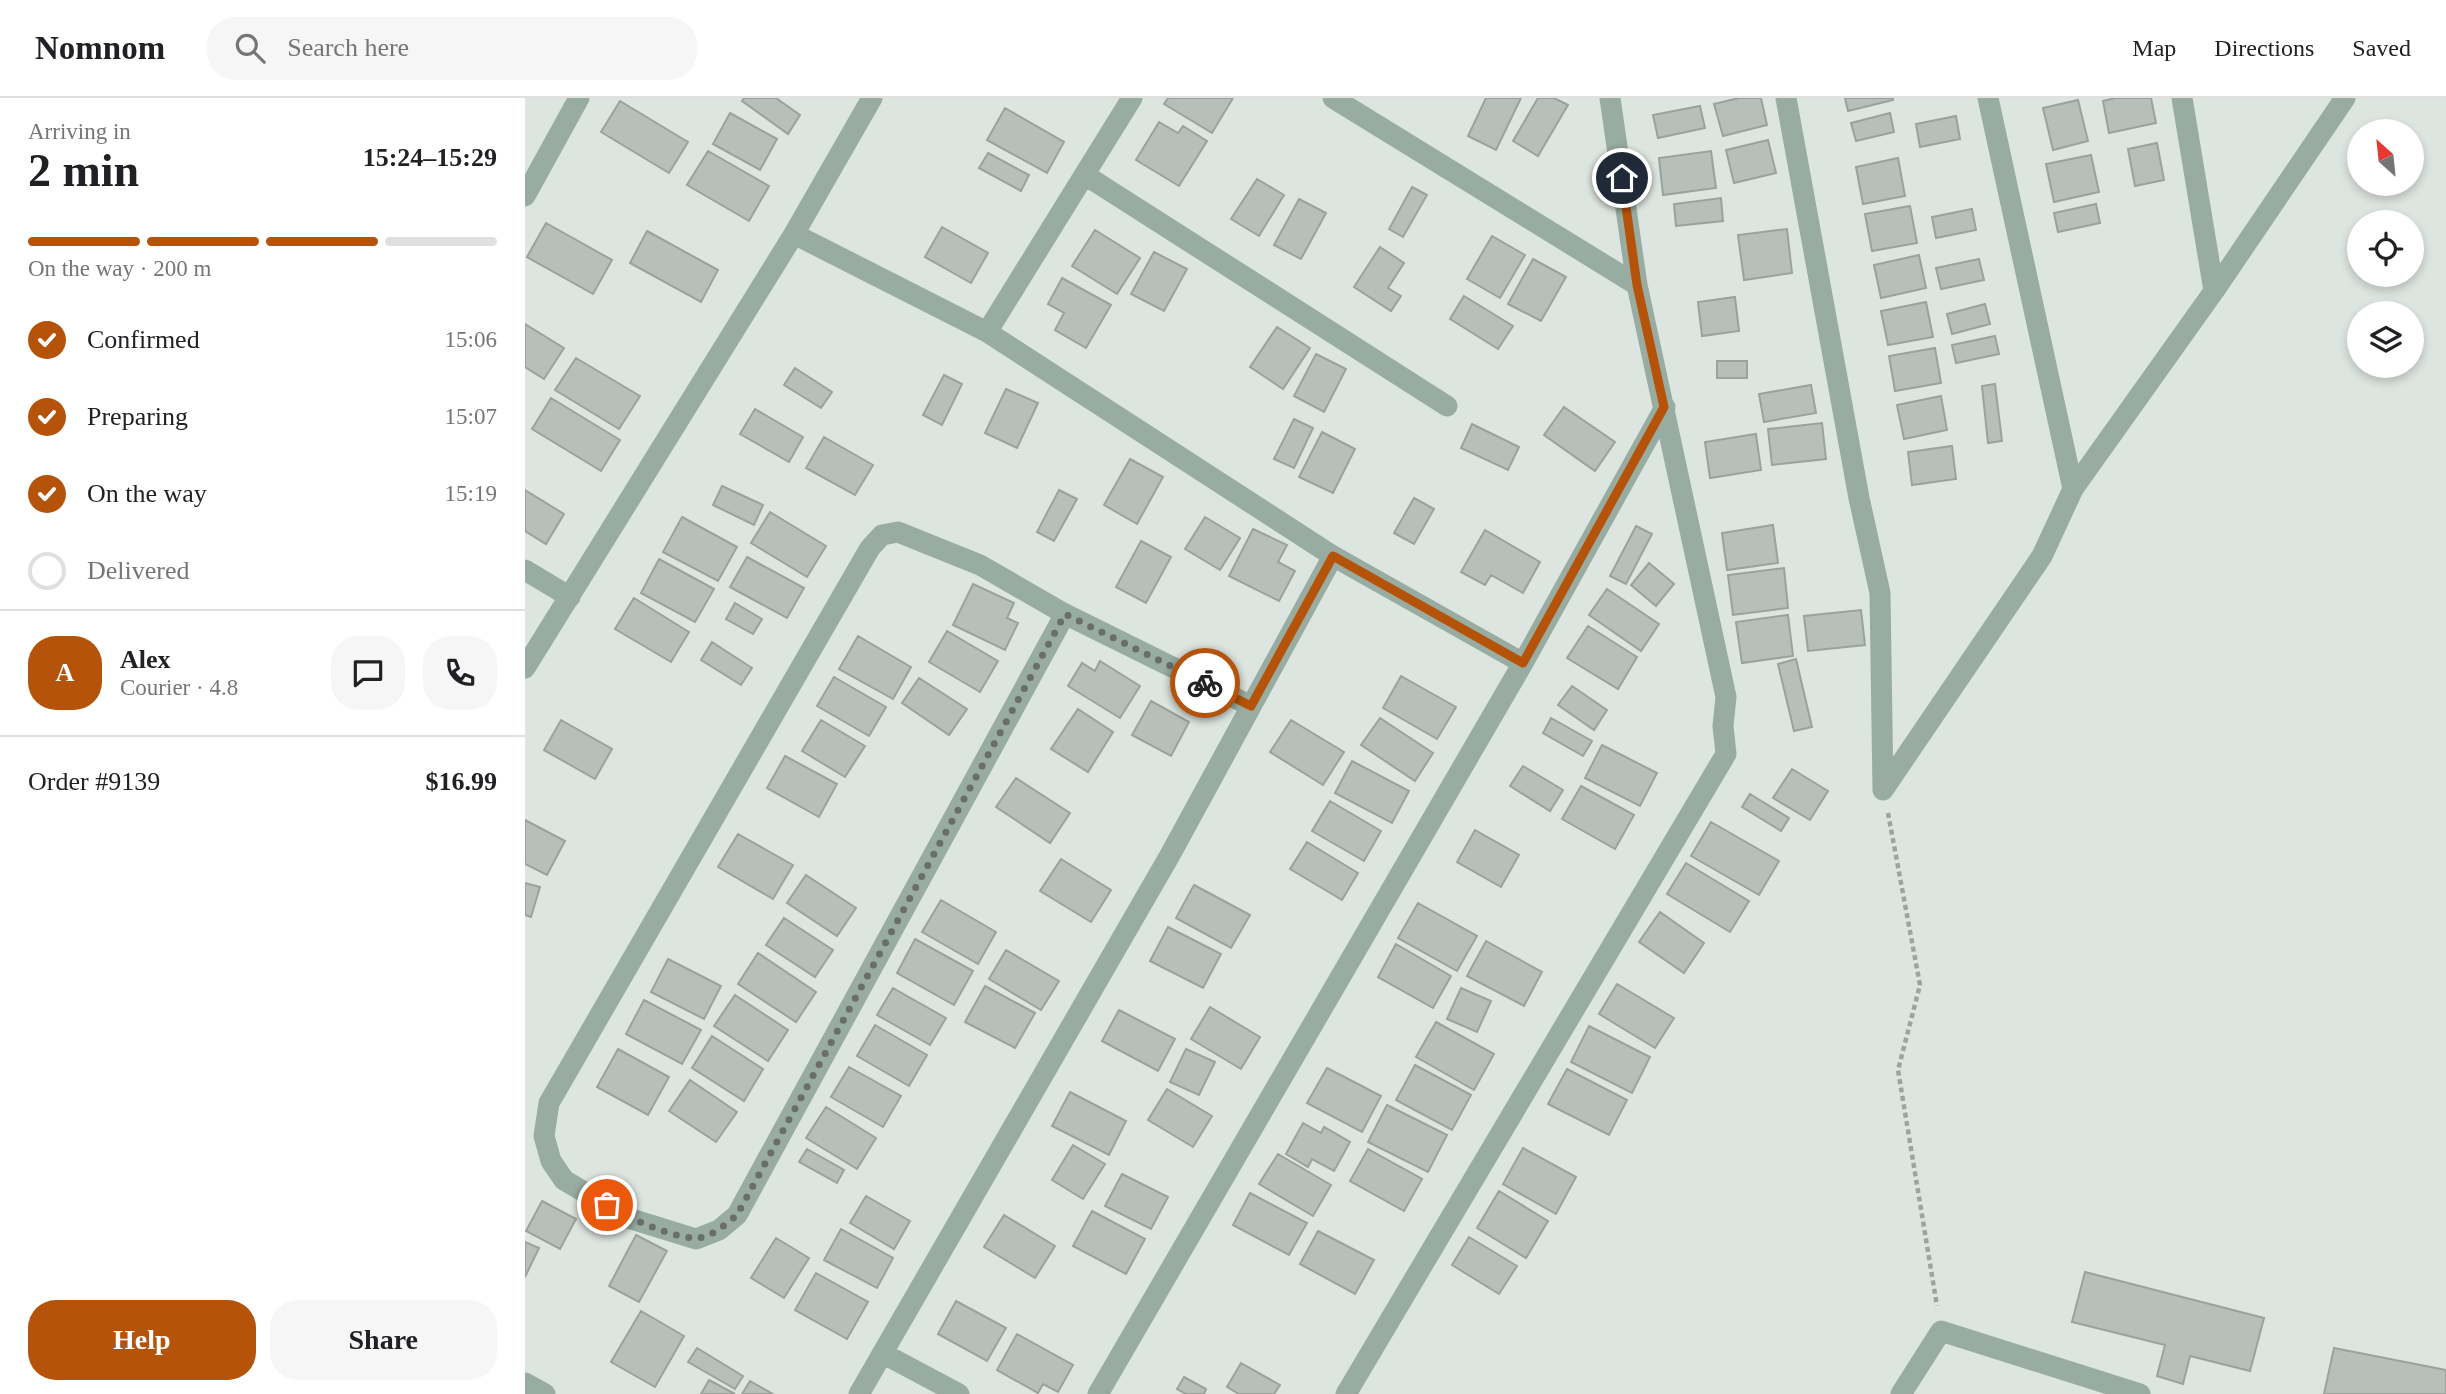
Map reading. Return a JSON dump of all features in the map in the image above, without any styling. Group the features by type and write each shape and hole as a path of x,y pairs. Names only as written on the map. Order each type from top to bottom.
{"street":[{"path":"525,196 579,98"},
{"path":"525,668 794,234 872,98"},
{"path":"986,332 1132,98"},
{"path":"1346,1394 1726,754 1723,726 1726,697 1637,285 1610,98"},
{"path":"1786,98 1859,498 1880,593 1883,790"},
{"path":"1988,98 2073,489"},
{"path":"2182,98 2214,291"},
{"path":"1883,790 2042,555 2073,489 2214,291 2345,98"},
{"path":"1346,101 1637,285"},
{"path":"1085,176 1447,406"},
{"path":"794,234 986,332 1333,556 1523,663"},
{"path":"1098,1394 1523,663 1664,407"},
{"path":"1065,614 737,1215 719,1230 696,1239 628,1218 564,1180 551,1161 544,1136 549,1103 870,548 882,535 898,532 980,565 1065,614 1251,706"},
{"path":"859,1394 1090,997 1333,556"},
{"path":"525,570 570,597"},
{"path":"1901,1394 1941,1331 2140,1394"},
{"path":"884,1353 959,1394"},
{"path":"525,1383 545,1394"}],"path":[{"path":"1883,790 1920,985 1898,1070 1941,1331"}],"building":[{"path":"744,98 776,98 800,115 788,134 742,101"},
{"path":"1168,98 1233,98 1212,133 1164,104"},
{"path":"1486,98 1521,98 1496,150 1468,136"},
{"path":"1538,98 1554,98 1568,105 1538,156 1513,141"},
{"path":"1739,98 1761,98 1767,125 1723,136 1714,104"},
{"path":"1845,98 1893,98 1893,100 1848,111"},
{"path":"2115,98 2151,98 2156,123 2109,133 2103,101"},
{"path":"2078,100 2088,141 2053,150 2043,108"},
{"path":"620,101 688,142 669,173 601,132"},
{"path":"1700,106 1705,128 1658,138 1653,115"},
{"path":"1005,108 1064,142 1047,173 987,140"},
{"path":"730,113 777,139 760,170 713,144"},
{"path":"1890,113 1894,132 1856,141 1851,123"},
{"path":"1956,116 1960,139 1920,147 1916,124"},
{"path":"1159,122 1178,133 1183,126 1207,141 1179,186 1136,160"},
{"path":"1768,140 1776,173 1734,183 1726,150"},
{"path":"2157,143 2164,180 2135,186 2128,149"},
{"path":"708,151 769,186 749,221 687,185"},
{"path":"1711,151 1716,188 1663,195 1659,158"},
{"path":"988,153 1029,175 1021,191 979,168"},
{"path":"2091,155 2099,192 2054,202 2046,164"},
{"path":"1898,158 1905,196 1863,204 1856,167"},
{"path":"1257,179 1284,195 1259,236 1231,219"},
{"path":"1412,187 1427,195 1403,237 1389,229"},
{"path":"1721,198 1723,221 1676,226 1674,204"},
{"path":"1299,199 1326,213 1301,259 1274,245"},
{"path":"2096,204 2100,223 2058,232 2054,213"},
{"path":"1910,206 1917,243 1872,251 1865,214"},
{"path":"1972,209 1976,230 1936,238 1932,217"},
{"path":"546,223 612,260 593,294 527,257"},
{"path":"942,227 988,253 971,283 925,257"},
{"path":"1787,229 1792,273 1744,280 1738,235"},
{"path":"1095,230 1140,258 1117,294 1072,266"},
{"path":"647,231 718,270 701,302 630,263"},
{"path":"1492,236 1525,255 1500,298 1467,279"},
{"path":"1380,247 1404,263 1388,288 1401,296 1391,311 1354,287"},
{"path":"1154,252 1187,269 1164,311 1131,294"},
{"path":"1919,255 1926,288 1881,298 1874,265"},
{"path":"1533,259 1566,277 1541,321 1508,304"},
{"path":"1979,259 1984,280 1941,289 1936,268"},
{"path":"1062,278 1111,305 1086,348 1055,330 1064,313 1048,304"},
{"path":"1464,296 1513,326 1498,349 1450,319"},
{"path":"1735,297 1739,331 1702,336 1698,302"},
{"path":"1926,302 1933,337 1888,345 1881,311"},
{"path":"1985,304 1990,324 1952,334 1947,314"},
{"path":"525,324 564,348 544,379 525,367"},
{"path":"1277,327 1310,348 1283,389 1250,367"},
{"path":"1995,336 1999,354 1956,363 1952,345"},
{"path":"1935,348 1941,383 1895,391 1889,356"},
{"path":"1316,354 1346,369 1324,412 1294,396"},
{"path":"576,358 640,396 619,429 555,390"},
{"path":"1717,361 1747,361 1747,378 1717,378"},
{"path":"795,368 832,392 821,408 784,385"},
{"path":"944,375 962,384 942,425 923,415"},
{"path":"1995,384 2002,441 1988,443 1982,386"},
{"path":"1811,385 1816,413 1764,422 1759,394"},
{"path":"1006,389 1038,403 1017,448 985,433"},
{"path":"1941,396 1947,430 1904,439 1897,405"},
{"path":"551,398 620,440 601,471 532,429"},
{"path":"1564,407 1615,442 1595,471 1544,435"},
{"path":"755,409 803,437 789,462 740,434"},
{"path":"1294,419 1313,428 1294,468 1274,459"},
{"path":"1822,423 1826,459 1772,465 1768,429"},
{"path":"1472,424 1519,447 1508,470 1461,448"},
{"path":"1322,432 1355,449 1333,493 1299,477"},
{"path":"1756,434 1761,470 1710,478 1705,442"},
{"path":"824,437 873,465 855,495 806,468"},
{"path":"1952,446 1956,479 1912,485 1908,452"},
{"path":"1130,459 1163,477 1137,524 1104,505"},
{"path":"722,486 763,505 754,525 713,505"},
{"path":"525,490 564,514 546,544 525,531"},
{"path":"1059,490 1077,499 1054,541 1037,532"},
{"path":"1414,498 1434,509 1414,544 1394,533"},
{"path":"770,512 826,546 807,577 751,543"},
{"path":"682,517 737,547 718,581 663,552"},
{"path":"1205,517 1240,538 1220,570 1185,549"},
{"path":"1773,525 1778,563 1727,570 1722,533"},
{"path":"1636,526 1652,534 1626,584 1610,576"},
{"path":"1253,529 1287,545 1278,562 1295,571 1279,601 1229,576"},
{"path":"1485,530 1540,562 1523,593 1491,575 1485,585 1461,572"},
{"path":"1141,541 1171,557 1146,603 1116,587"},
{"path":"747,557 804,588 787,618 730,587"},
{"path":"659,559 714,589 695,622 641,593"},
{"path":"1649,563 1674,584 1656,606 1631,585"},
{"path":"1784,568 1788,608 1733,615 1728,575"},
{"path":"973,584 1014,603 1007,618 1018,623 1005,650 953,625"},
{"path":"1607,589 1659,624 1641,651 1589,615"},
{"path":"634,598 689,632 671,662 615,629"},
{"path":"735,603 762,619 753,634 726,619"},
{"path":"1861,610 1865,645 1808,651 1804,616"},
{"path":"1788,615 1793,656 1742,663 1736,622"},
{"path":"1588,626 1637,657 1618,689 1567,658"},
{"path":"947,631 998,661 980,692 929,662"},
{"path":"858,636 911,667 893,699 839,669"},
{"path":"712,642 752,668 741,685 701,660"},
{"path":"1796,659 1812,727 1794,731 1778,664"},
{"path":"1100,661 1140,686 1120,718 1068,686 1082,663 1095,671"},
{"path":"1401,676 1456,707 1437,739 1383,708"},
{"path":"834,677 886,707 869,736 817,706"},
{"path":"919,678 967,709 949,735 902,703"},
{"path":"1572,686 1607,710 1594,730 1558,705"},
{"path":"1151,701 1189,722 1171,756 1132,735"},
{"path":"1078,709 1113,732 1088,772 1051,749"},
{"path":"1380,718 1433,753 1415,781 1361,745"},
{"path":"1551,718 1592,741 1583,756 1543,733"},
{"path":"561,720 612,749 595,779 544,750"},
{"path":"821,720 865,746 845,777 802,751"},
{"path":"1291,720 1344,752 1323,785 1270,752"},
{"path":"1602,745 1657,773 1640,806 1585,778"},
{"path":"785,756 837,784 819,817 767,788"},
{"path":"1352,761 1409,791 1392,823 1335,793"},
{"path":"1523,766 1563,790 1550,811 1510,786"},
{"path":"1792,769 1828,791 1810,820 1773,798"},
{"path":"1016,778 1070,813 1050,843 996,807"},
{"path":"1581,786 1634,815 1615,849 1562,819"},
{"path":"1750,794 1789,818 1781,831 1742,807"},
{"path":"1330,801 1381,831 1364,861 1312,831"},
{"path":"525,820 565,841 547,875 525,864"},
{"path":"1711,822 1779,861 1759,895 1691,856"},
{"path":"1475,830 1519,855 1501,887 1457,862"},
{"path":"738,834 793,865 773,899 718,867"},
{"path":"1307,842 1358,873 1342,900 1290,869"},
{"path":"1061,859 1111,890 1091,922 1040,891"},
{"path":"1686,863 1749,901 1730,932 1667,894"},
{"path":"806,875 856,908 837,936 787,903"},
{"path":"525,883 540,887 531,917 525,915"},
{"path":"1194,885 1250,915 1231,948 1176,918"},
{"path":"941,900 996,932 978,964 922,932"},
{"path":"1418,903 1477,936 1457,971 1398,938"},
{"path":"1660,912 1704,943 1684,973 1639,942"},
{"path":"784,918 833,950 815,977 766,945"},
{"path":"1168,927 1221,954 1203,988 1150,961"},
{"path":"915,939 973,971 954,1005 897,973"},
{"path":"1486,941 1542,972 1524,1006 1467,976"},
{"path":"1396,944 1451,976 1433,1008 1378,977"},
{"path":"1006,950 1059,981 1041,1010 989,979"},
{"path":"758,953 816,992 796,1022 738,984"},
{"path":"668,959 721,986 704,1019 651,992"},
{"path":"1617,984 1674,1018 1655,1048 1599,1014"},
{"path":"985,986 1035,1013 1015,1048 965,1022"},
{"path":"893,988 946,1018 930,1045 877,1015"},
{"path":"1461,988 1491,1001 1477,1032 1447,1019"},
{"path":"735,995 788,1030 768,1061 714,1026"},
{"path":"644,1000 701,1030 682,1064 626,1034"},
{"path":"1210,1007 1260,1037 1241,1069 1191,1039"},
{"path":"1119,1010 1175,1039 1158,1071 1102,1041"},
{"path":"1436,1022 1494,1054 1474,1090 1416,1057"},
{"path":"875,1025 927,1055 909,1086 857,1056"},
{"path":"1589,1026 1650,1057 1632,1093 1571,1062"},
{"path":"712,1036 763,1069 744,1101 692,1068"},
{"path":"618,1049 669,1077 648,1115 597,1087"},
{"path":"1186,1049 1215,1062 1199,1095 1170,1082"},
{"path":"1415,1065 1471,1095 1452,1130 1396,1100"},
{"path":"849,1067 901,1096 883,1127 831,1097"},
{"path":"1327,1068 1381,1096 1362,1132 1307,1103"},
{"path":"1567,1069 1627,1100 1609,1135 1548,1104"},
{"path":"690,1080 737,1112 716,1142 669,1111"},
{"path":"1167,1089 1212,1116 1193,1147 1148,1120"},
{"path":"1070,1092 1126,1121 1109,1155 1052,1126"},
{"path":"1387,1105 1447,1135 1428,1172 1368,1142"},
{"path":"826,1107 876,1138 857,1169 806,1138"},
{"path":"1303,1123 1321,1133 1324,1127 1350,1142 1334,1171 1312,1159 1308,1167 1286,1154"},
{"path":"1073,1145 1105,1164 1083,1199 1052,1180"},
{"path":"1523,1148 1576,1177 1556,1214 1503,1184"},
{"path":"807,1149 844,1170 837,1183 799,1162"},
{"path":"1368,1149 1422,1179 1404,1211 1350,1181"},
{"path":"1278,1154 1331,1185 1313,1216 1259,1184"},
{"path":"1122,1174 1168,1197 1151,1229 1105,1206"},
{"path":"1499,1191 1548,1221 1526,1258 1477,1228"},
{"path":"1250,1193 1307,1223 1289,1255 1233,1225"},
{"path":"866,1196 910,1221 894,1249 850,1223"},
{"path":"542,1201 576,1219 560,1249 526,1231"},
{"path":"1092,1211 1145,1239 1126,1274 1073,1246"},
{"path":"1004,1215 1055,1246 1035,1278 984,1247"},
{"path":"841,1229 893,1258 877,1288 824,1260"},
{"path":"1318,1231 1374,1260 1355,1294 1300,1264"},
{"path":"636,1235 667,1251 639,1302 609,1286"},
{"path":"1469,1237 1517,1266 1499,1294 1452,1265"},
{"path":"776,1238 809,1258 784,1298 751,1278"},
{"path":"525,1242 539,1248 525,1277"},
{"path":"2085,1272 2264,1318 2250,1371 2190,1356 2183,1384 2157,1376 2165,1345 2072,1322"},
{"path":"816,1273 868,1302 847,1339 795,1310"},
{"path":"956,1301 1006,1328 987,1361 938,1334"},
{"path":"641,1311 684,1336 655,1387 611,1362"},
{"path":"1017,1334 1073,1365 1058,1392 1043,1384 1038,1393 997,1370"},
{"path":"697,1348 743,1376 735,1389 688,1362"},
{"path":"2334,1348 2446,1370 2446,1394 2324,1394"},
{"path":"1241,1363 1280,1385 1274,1394 1239,1394 1227,1387"},
{"path":"1184,1377 1206,1389 1204,1394 1186,1394 1177,1389"},
{"path":"709,1380 735,1394 701,1394"},
{"path":"750,1381 773,1394 742,1394"}],"way so far":[{"path":"607,1205 628,1218 696,1239 719,1230 737,1215 1065,614 1205,683"}],"route":[{"path":"1205,683 1251,706 1333,556 1523,663 1664,407 1637,285 1622,178"}]}
